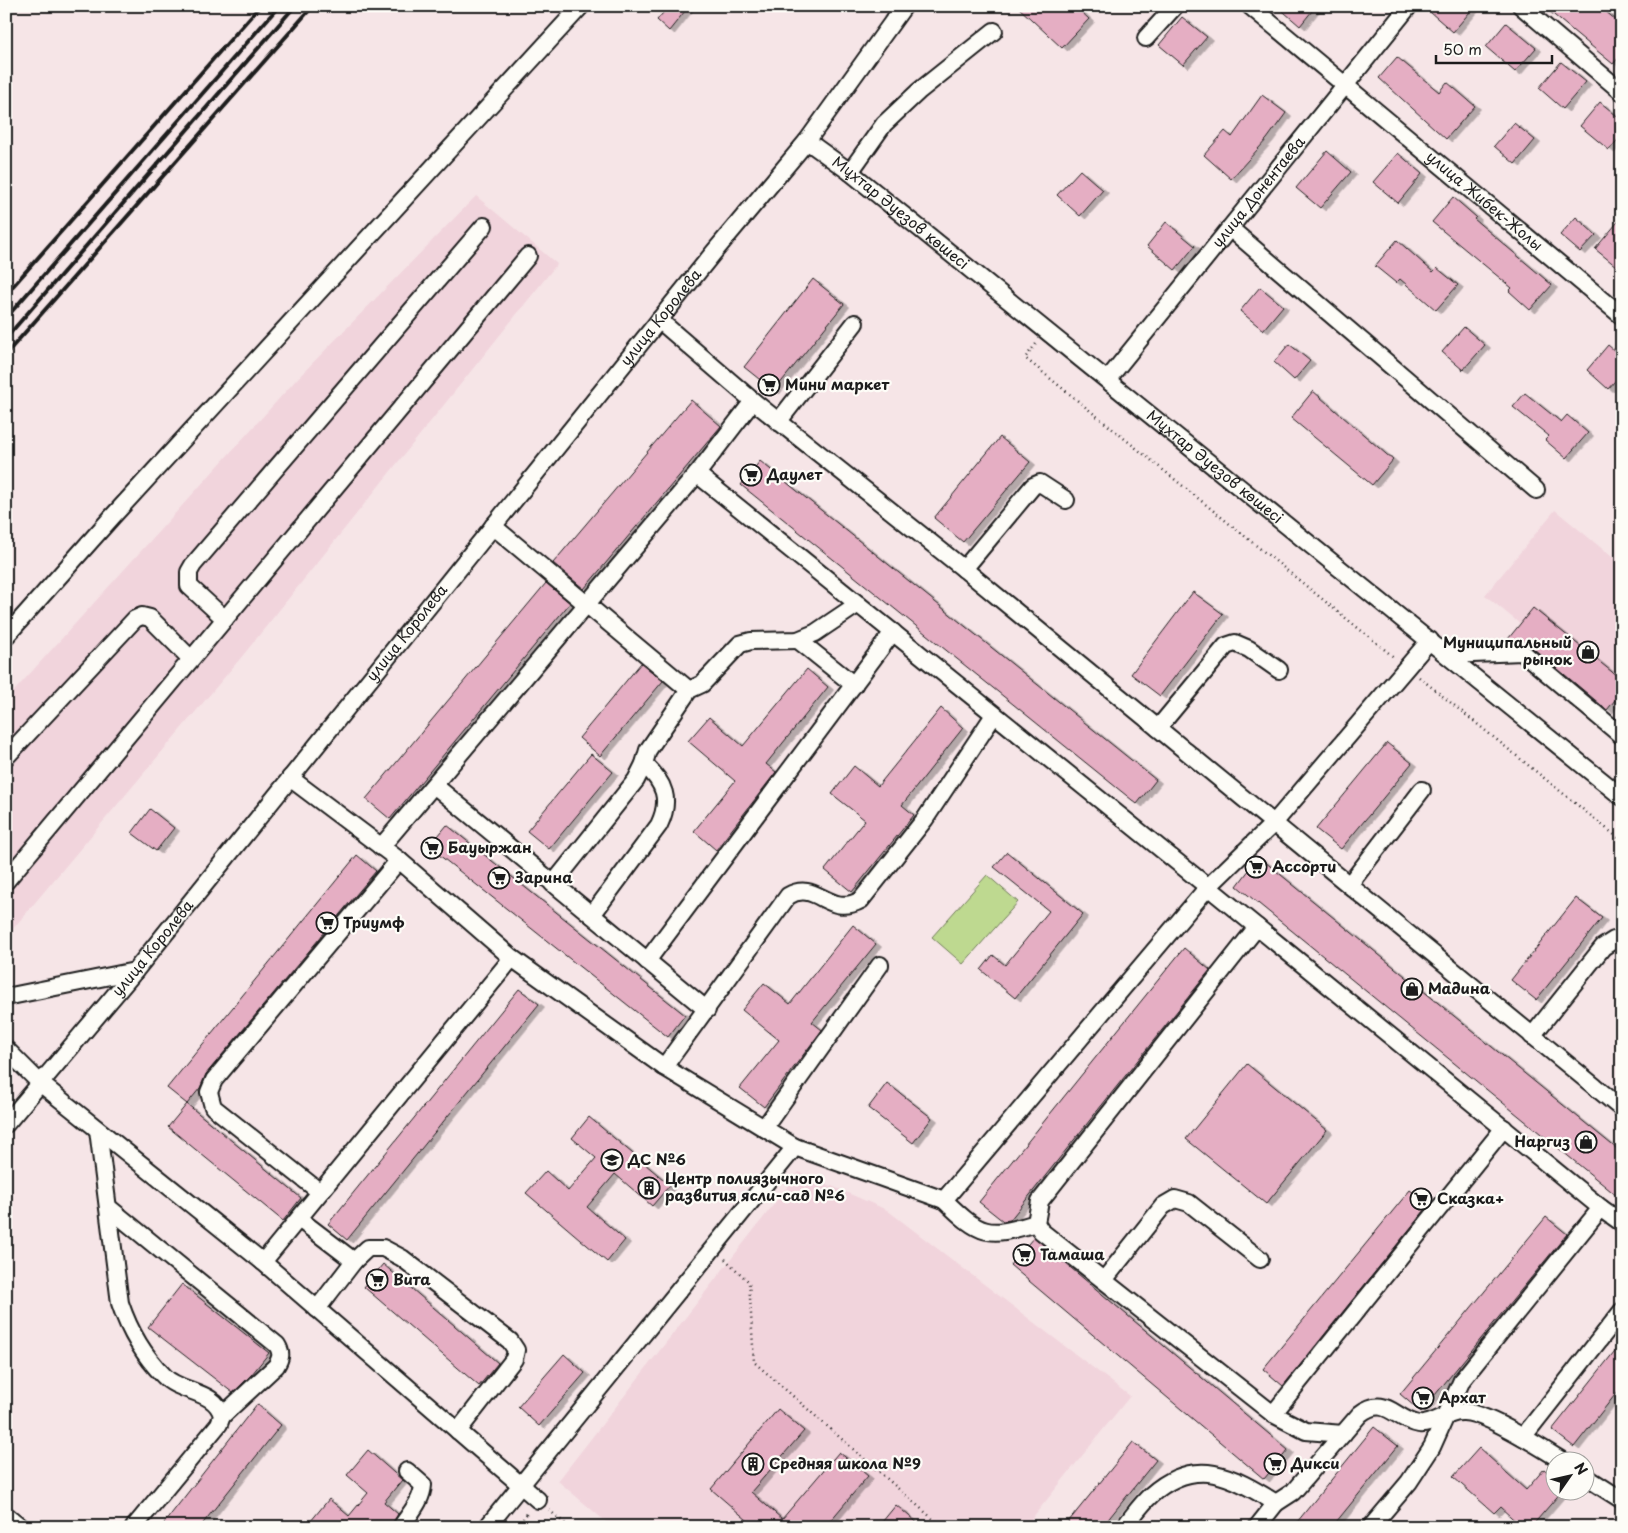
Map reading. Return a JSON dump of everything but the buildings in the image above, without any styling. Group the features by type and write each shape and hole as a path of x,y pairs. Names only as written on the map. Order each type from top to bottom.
{"street":[{"path":"6,636 581,6"},
{"name":"улица Королева","path":"6,1124 135,971 659,320 807,141 904,6"},
{"path":"1146,38 1174,6"},
{"name":"улица Жибек-Жолы","path":"1250,6 1622,316"},
{"name":"улица Донентаева","path":"1108,379 1231,229 1409,6"},
{"path":"1521,6 1622,92"},
{"path":"850,172 884,124 919,92 994,31"},
{"name":"Мұхтар Әуезов көшесі","path":"807,141 850,172 1108,379 1622,798"},
{"path":"224,619 189,586 189,572 193,565 484,226"},
{"path":"1231,229 1536,490"},
{"path":"6,880 528,256"},
{"path":"659,320 778,422 964,569 1622,1110"},
{"path":"778,422 855,323"},
{"path":"381,847 696,474 753,401"},
{"path":"696,474 1208,887 1601,1208 1622,1223"},
{"path":"964,569 1033,486 1040,483 1066,500"},
{"path":"493,526 689,690"},
{"path":"553,884 636,780 648,750 689,690 702,684 740,644 751,641 798,640 815,633 858,604"},
{"path":"6,757 135,619 142,616 150,618 191,659"},
{"path":"647,961 893,632"},
{"path":"798,640 854,685"},
{"path":"944,1200 1208,887 1274,823 1430,640"},
{"path":"1158,728 1226,646 1235,643 1249,649 1279,670"},
{"path":"1448,656 1522,652 1622,736"},
{"path":"664,1067 788,896 795,892 807,891 836,905 846,906 861,900 925,819 994,714"},
{"path":"592,915 659,826 664,816 666,806 662,785 658,776 644,764"},
{"path":"290,778 399,860 512,958 664,1067 795,1147 944,1200 966,1221 987,1232 1004,1233 1036,1223"},
{"path":"434,785 707,1010"},
{"path":"1349,885 1422,790"},
{"path":"320,1192 213,1108 209,1092 214,1080 399,860"},
{"path":"1257,927 1040,1201 1036,1223 1041,1231 1273,1414 1306,1431 1343,1434"},
{"path":"1532,1036 1603,947 1614,940 1622,941"},
{"path":"262,1262 512,958"},
{"path":"764,1128 880,965"},
{"path":"6,997 135,971"},
{"path":"6,1049 40,1083 262,1262 538,1500"},
{"path":"1273,1414 1504,1128"},
{"path":"98,1130 120,1303 128,1326 164,1377 173,1384 206,1396 217,1404 222,1416"},
{"path":"487,1527 519,1485 795,1147"},
{"path":"1104,1280 1163,1206 1175,1199 1189,1203 1260,1259"},
{"path":"108,1207 277,1345 280,1351 280,1359 276,1366 222,1416 219,1424 134,1527"},
{"path":"1371,1527 1409,1482 1432,1447 1462,1380 1601,1208"},
{"path":"298,1219 354,1261"},
{"path":"317,1309 354,1261 368,1248 383,1248 402,1258 510,1342 516,1350 514,1359 458,1431"},
{"path":"1523,1436 1622,1311"},
{"path":"1257,1527 1276,1503 1293,1492 1360,1414 1375,1406 1383,1406 1420,1424 1432,1422 1447,1413 1474,1413 1523,1436 1546,1451"},
{"path":"401,1527 421,1498 424,1484 407,1471"},
{"path":"1124,1527 1152,1495 1181,1476 1209,1471 1243,1483 1276,1503"},
{"path":"1596,1483 1622,1500"},
{"path":"6,1515 22,1527"}],"path":[{"path":"1047,331 1025,358 1622,841"},
{"path":"713,1247 749,1282 754,1362 942,1527"},
{"path":"538,1500 569,1527"}],"shaded area":[{"path":"476,196 557,264 244,654 6,937 6,700 296,380"},
{"name":"Муниципальный рынок","path":"1555,510 1622,565 1622,708 1485,595"},
{"path":"799,1172 887,1210 1130,1396 1025,1527 612,1527 558,1481"}],"green space":[{"path":"987,875 1018,902 963,964 932,937"}],"railway":[{"path":"6,294 260,6"},
{"path":"6,318 279,6"},
{"path":"6,338 295,6"},
{"path":"6,354 313,6"}],"place":[{"name":"Мини маркет","path":"769,385"},
{"name":"Даулет","path":"751,475"},
{"name":"Муниципальный рынок","path":"1588,652"},
{"name":"Бауыржан","path":"432,848"},
{"name":"Ассорти","path":"1256,867"},
{"name":"Зарина","path":"499,878"},
{"name":"Триумф","path":"327,923"},
{"name":"Мадина","path":"1412,989"},
{"name":"Наргиз","path":"1586,1142"},
{"name":"ДС №6","path":"612,1160"},
{"name":"Центр полиязычного развития ясли-сад №6","path":"649,1188"},
{"name":"Сказка+","path":"1421,1199"},
{"name":"Тамаша","path":"1024,1255"},
{"name":"Вита","path":"377,1280"},
{"name":"Архат","path":"1423,1398"},
{"name":"Средняя школа №9","path":"753,1464"},
{"name":"Дикси","path":"1275,1464"}]}
